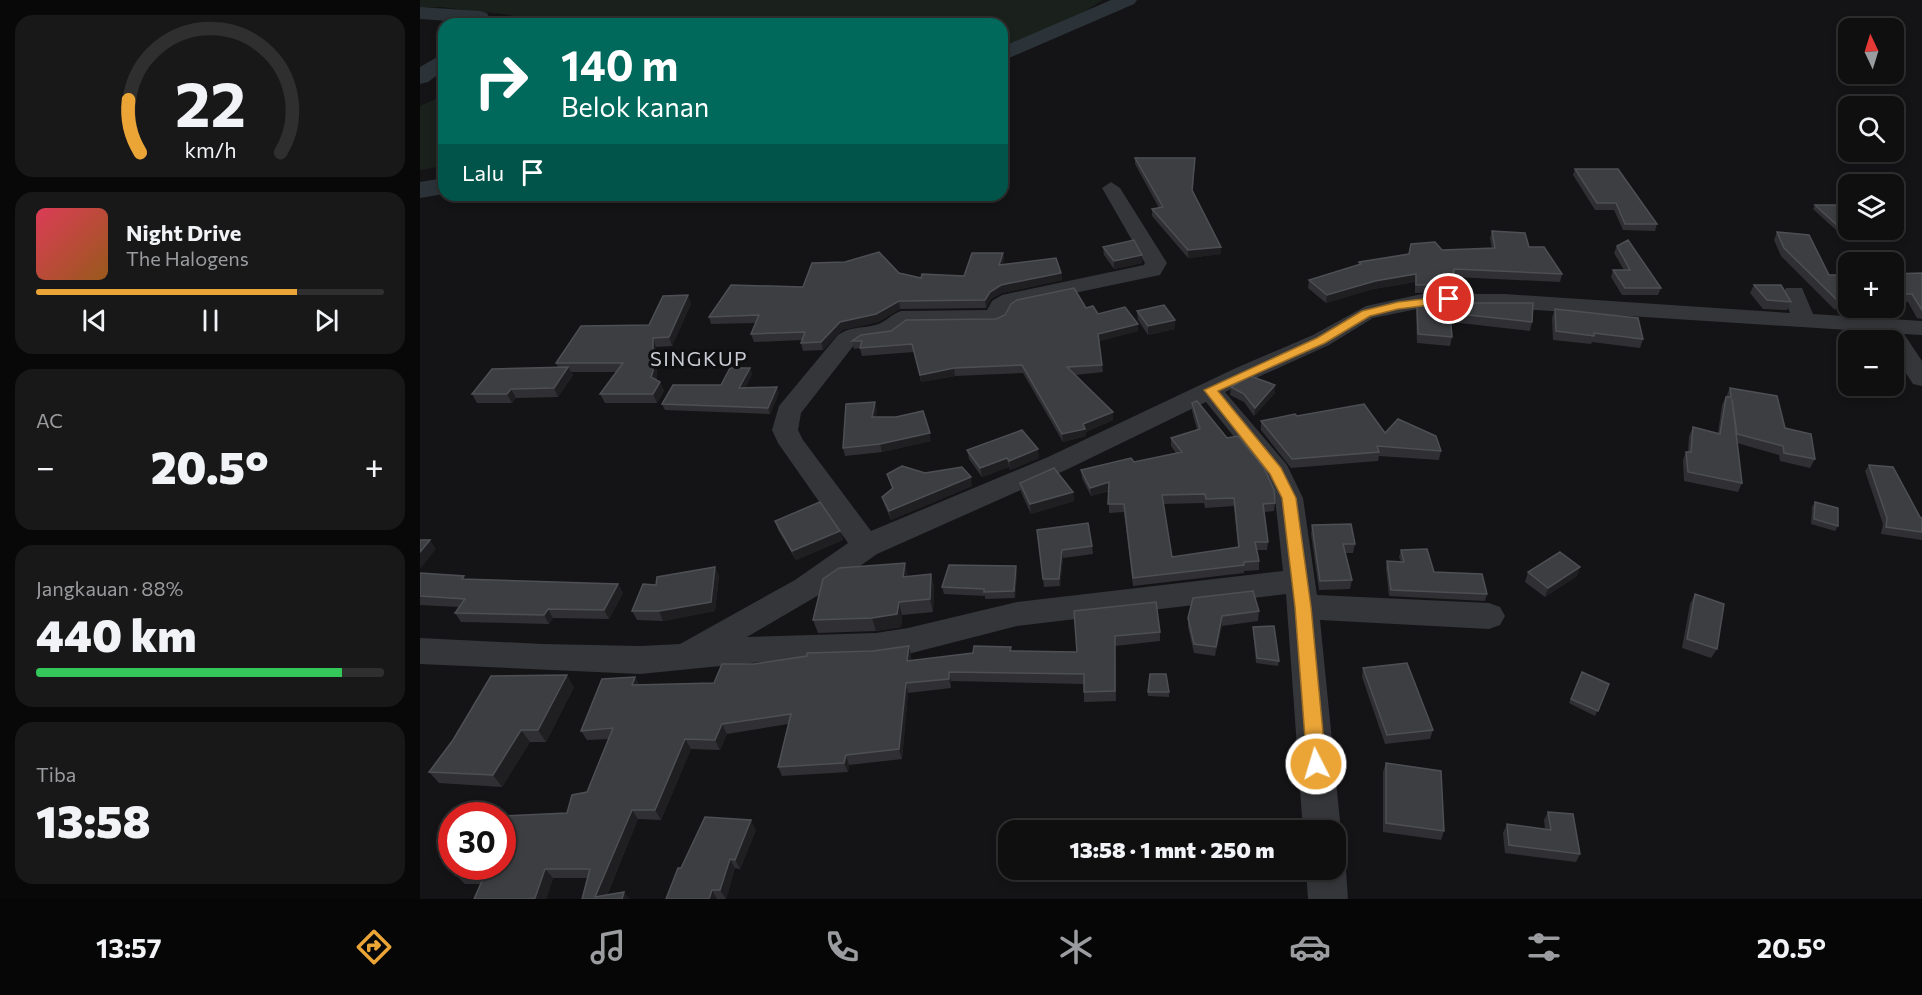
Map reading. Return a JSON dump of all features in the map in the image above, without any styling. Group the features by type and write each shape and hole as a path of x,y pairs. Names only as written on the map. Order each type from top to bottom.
{"street":[{"path":"866,546 791,443 785,430 788,412 846,340 856,333 883,332 902,318 996,317 1000,306 1010,300 1152,270 1156,263 1111,188"},
{"path":"1794,293 1804,320"},
{"path":"685,657 806,588 866,546 1058,463 1321,340 1366,313 1422,301 1505,301 1922,328"},
{"path":"1887,326 1922,379"},
{"path":"1210,390 1276,472 1284,484 1292,513 1321,820"},
{"path":"420,651 543,658 640,660 761,649 876,646 908,641 1017,614 1300,594 1489,616"},
{"path":"1327,880 1328,899"}],"shaded area":[{"path":"420,0 1103,0 1082,13 1008,46 1008,18 517,18 510,15 440,7 420,8"},
{"path":"438,98 438,167 420,170 420,106"}],"building":[{"path":"1135,158 1195,158 1192,190 1221,247 1188,250 1152,209 1163,207"},
{"path":"1575,169 1618,169 1657,224 1625,224 1616,203 1597,203"},
{"path":"1815,205 1838,205 1838,226"},
{"path":"1492,231 1525,233 1529,247 1544,247 1562,274 1454,269 1453,284 1416,285 1416,274 1375,281 1327,295 1309,280 1361,264 1359,262 1409,254 1411,244 1435,242 1442,250 1495,248"},
{"path":"1777,232 1809,235 1829,275 1838,275 1838,301 1784,248"},
{"path":"1134,240 1142,255 1114,261 1103,247"},
{"path":"1628,240 1661,288 1625,288 1613,270 1630,270 1617,246"},
{"path":"879,252 899,273 921,278 922,274 964,276 972,253 1003,253 999,265 1056,258 1061,273 1001,285 990,292 985,300 899,301 876,314 840,322 821,342 801,343 805,332 751,334 759,315 709,317 731,285 803,287 812,263 845,262"},
{"path":"1922,273 1922,310 1912,294 1904,294 1904,274"},
{"path":"1754,285 1781,285 1791,302 1767,300"},
{"path":"1074,288 1086,308 1093,306 1098,314 1125,307 1138,324 1098,334 1102,365 1067,367 1113,412 1083,424 1085,429 1062,434 1022,365 954,368 920,375 912,344 860,348 862,341 852,341 861,335 891,331 906,320 996,319 1005,315 1011,304 1017,300"},
{"path":"688,295 669,337 653,338 651,377 660,382 653,394 600,394 623,363 556,363 581,326 649,325 663,296"},
{"path":"1417,303 1533,303 1532,322 1450,313 1452,337 1418,334"},
{"path":"1164,305 1175,320 1148,326 1137,311"},
{"path":"1555,309 1638,318 1643,339 1556,331"},
{"path":"568,367 554,388 511,389 507,394 472,394 492,369"},
{"path":"730,368 750,368 739,388 777,387 768,408 662,404 673,385 721,385"},
{"path":"1250,376 1275,385 1255,408 1244,394 1231,387"},
{"path":"1730,388 1777,396 1785,428 1811,434 1815,459 1784,453 1783,446 1737,434 1732,399 1742,483 1688,472 1686,452 1691,452 1693,427 1720,434 1726,397 1731,397"},
{"path":"1197,401 1227,438 1238,436 1264,468 1274,490 1275,503 1263,504 1268,542 1255,542 1259,561 1244,562 1244,565 1133,578 1124,504 1108,504 1109,482 1090,488 1081,470 1131,458 1134,462 1182,452 1171,438 1200,429 1192,403","holes":["1205,494 1206,499 1234,498 1239,547 1172,557 1162,495"]},
{"path":"875,402 872,417 896,417 923,411 930,433 880,444 843,448 846,404"},
{"path":"1364,404 1385,433 1398,419 1436,436 1441,451 1377,446 1379,452 1292,459 1261,421 1295,414 1297,416"},
{"path":"1022,430 1038,449 1009,461 1007,458 980,468 967,450"},
{"path":"1869,465 1893,467 1922,518 1922,532 1886,527 1887,518"},
{"path":"902,466 925,473 962,467 971,477 889,511 882,497 893,488 887,474"},
{"path":"1054,468 1073,492 1030,504 1020,483"},
{"path":"820,502 840,531 792,551 775,521"},
{"path":"1815,502 1838,508 1838,526 1814,519"},
{"path":"1088,523 1092,546 1062,550 1059,579 1043,579 1037,530"},
{"path":"1351,524 1355,544 1343,544 1352,580 1320,581 1312,525"},
{"path":"420,540 430,540 420,552"},
{"path":"1427,549 1434,572 1482,574 1487,594 1391,590 1387,561 1404,562 1401,550"},
{"path":"1560,552 1580,567 1548,588 1528,572"},
{"path":"905,563 903,577 931,574 930,599 899,602 897,614 872,618 813,620 823,579 839,568"},
{"path":"949,565 1016,566 1014,591 984,592 984,589 942,587"},
{"path":"715,567 711,602 659,611 632,611 643,584 656,585 657,577"},
{"path":"420,573 464,576 462,579 618,584 604,610 548,609 544,615 455,613 465,599 420,596"},
{"path":"1253,591 1259,611 1222,616 1216,647 1194,644 1188,618 1193,598"},
{"path":"1695,594 1724,604 1717,649 1687,639"},
{"path":"1156,602 1160,632 1115,636 1115,691 1084,692 1084,674 949,672 949,679 906,683 899,749 846,755 844,763 778,767 791,714 722,724 715,740 685,739 655,810 632,810 595,897 624,892 622,899 582,899 590,869 545,869 535,898 474,899 482,880 516,880 516,815 567,813 572,795 587,792 613,728 581,731 602,679 635,677 632,685 714,683 722,664 754,664 807,656 807,653 873,651 909,646 907,661 973,653 974,646 1011,647 1010,651 1077,652 1074,611"},
{"path":"1274,626 1279,661 1257,658 1253,627"},
{"path":"1407,663 1433,730 1387,735 1363,668"},
{"path":"1582,672 1609,684 1598,711 1571,699"},
{"path":"1150,674 1166,674 1169,692 1148,692"},
{"path":"567,675 538,730 521,730 493,775 429,772 453,740 491,676"},
{"path":"1386,763 1441,771 1444,831 1386,823"},
{"path":"1548,812 1573,814 1580,854 1509,845 1507,824 1551,830"},
{"path":"705,817 751,820 735,860 730,859 720,890 712,890 709,899 666,899 678,868 681,868"}],"waterway":[{"path":"1008,52 1127,0"},
{"path":"420,13 480,18"},
{"path":"420,77 438,64"},
{"path":"420,190 438,187"}],"district":[{"name":"SINGKUP","path":"699,358"}],"route":[{"path":"1316,764 1303,607 1289,498 1276,472 1210,390 1321,340 1366,313 1398,305 1449,299"}]}
